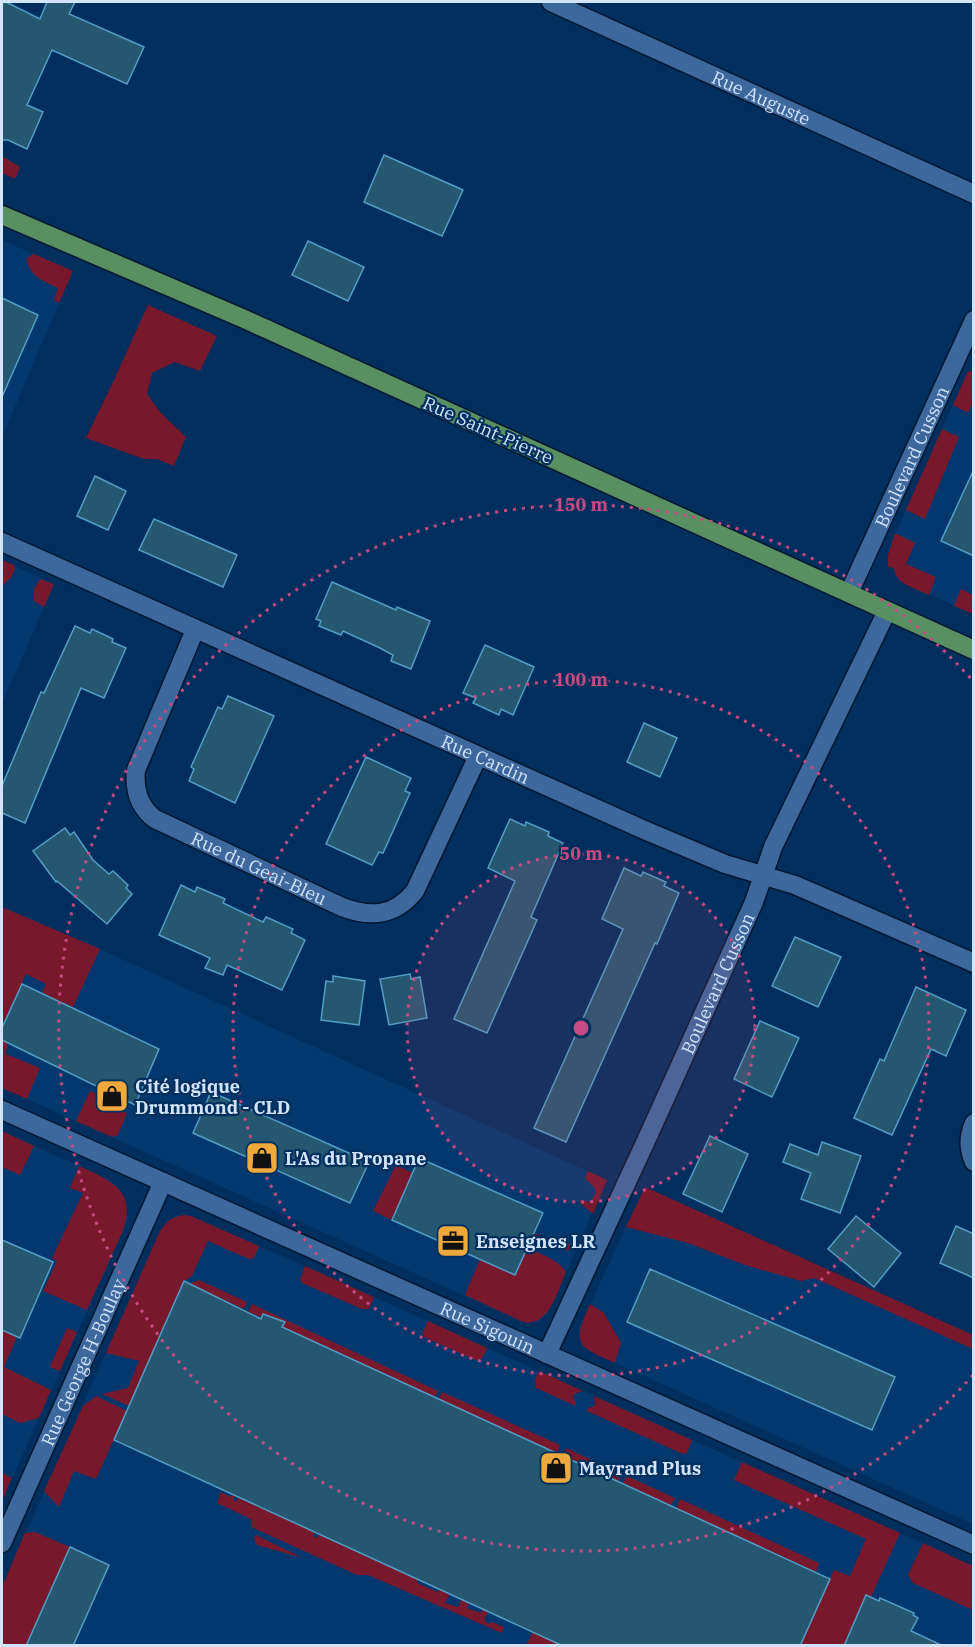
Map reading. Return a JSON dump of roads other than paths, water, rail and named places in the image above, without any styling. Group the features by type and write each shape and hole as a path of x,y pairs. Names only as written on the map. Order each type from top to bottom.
{"main road":[{"name":"Rue Saint-Pierre","path":"2,214 242,318 974,650"}],"street":[{"name":"Rue Auguste","path":"550,2 974,194"},
{"name":"Boulevard Cusson","path":"849,593 974,320"},
{"name":"Rue Cardin","path":"2,542 642,829 726,864 795,885 974,963"},
{"name":"Boulevard Cusson","path":"547,1354 754,902 773,847 887,611"},
{"name":"Rue du Geai-Bleu","path":"195,630 136,770 136,786 140,802 149,815 155,819 342,907 363,913 384,912 408,900 415,891 477,756"},
{"name":"Rue Sigouin","path":"2,1110 974,1545"},
{"path":"974,1123 969,1133 969,1144 974,1162"},
{"name":"Rue George H-Boulay","path":"2,1543 163,1182"}],"place":[{"name":"Cité logique Drummond - CLD","path":"112,1096"},
{"name":"L'As du Propane","path":"262,1158"},
{"name":"Enseignes LR","path":"453,1241"},
{"name":"Mayrand Plus","path":"556,1468"}]}
